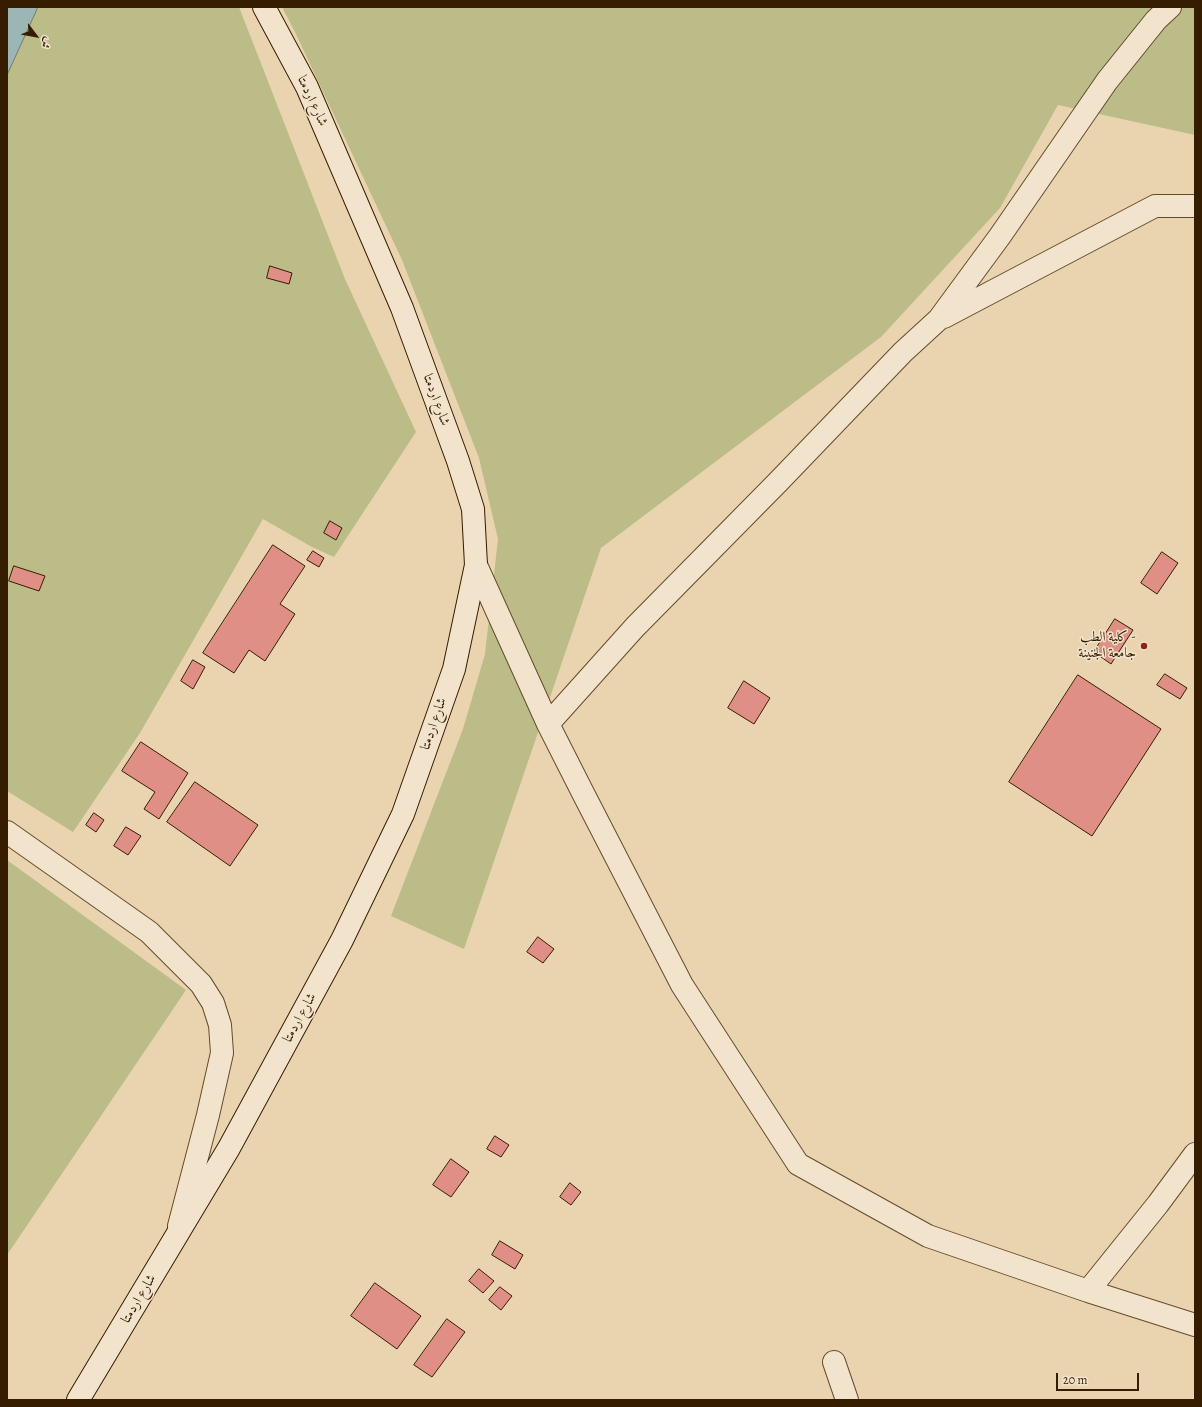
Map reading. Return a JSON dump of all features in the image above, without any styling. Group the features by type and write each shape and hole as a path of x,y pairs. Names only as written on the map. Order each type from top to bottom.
{"street":[{"name":"شارع اردمتا","path":"78,1400 229,1148 342,940 403,814 454,669 476,565 473,509 458,461 402,308 307,87 264,7"},
{"path":"548,724 635,627 779,482 903,352 939,319 1000,236 1107,80 1156,20 1170,7"},
{"path":"939,319 1155,206 1195,206"},
{"path":"476,565 548,724 682,985 798,1164 928,1236 1088,1291 1195,1325"},
{"path":"7,832 149,932 201,984 213,1003 220,1025 222,1053 208,1115 177,1236"},
{"path":"1088,1291 1158,1204 1195,1154"},
{"path":"834,1362 847,1400"}],"green space":[{"path":"38,7 239,7 345,279 416,432 334,557 312,547 263,519 140,733 73,832 7,791 7,75"},
{"path":"282,7 1195,7 1195,135 1058,105 1000,208 881,337 601,548 464,949 391,916 463,729 485,654 498,539 479,458 402,260"},
{"path":"7,860 186,990 7,1255"}],"water":[{"path":"7,7 38,7 7,75"}],"building":[{"path":"270,266 292,273 289,284 267,278"},
{"path":"330,521 342,528 336,540 324,533"},
{"path":"273,545 305,566 280,604 295,614 265,661 249,650 234,673 203,653"},
{"path":"313,551 324,558 319,567 307,560"},
{"path":"1162,552 1178,563 1157,594 1141,583"},
{"path":"14,566 45,576 39,591 9,581"},
{"path":"1115,619 1133,630 1111,664 1094,652"},
{"path":"193,660 205,667 193,689 181,681"},
{"path":"1165,674 1187,688 1180,699 1157,685"},
{"path":"1078,675 1161,729 1092,836 1009,782"},
{"path":"744,681 770,698 754,724 728,708"},
{"path":"141,742 188,773 159,819 144,809 155,792 122,771"},
{"path":"195,782 258,825 230,866 167,822"},
{"path":"94,813 104,820 96,832 86,825"},
{"path":"126,827 141,836 128,855 114,846"},
{"path":"538,937 554,949 543,963 527,952"},
{"path":"495,1136 509,1145 501,1157 487,1149"},
{"path":"451,1159 469,1172 451,1197 433,1185"},
{"path":"570,1183 581,1192 571,1205 560,1197"},
{"path":"500,1241 523,1255 515,1269 492,1255"},
{"path":"479,1269 494,1281 483,1293 469,1281"},
{"path":"375,1283 421,1316 397,1349 351,1316"},
{"path":"500,1287 512,1296 501,1310 489,1300"},
{"path":"447,1319 465,1332 432,1377 414,1365"}],"place":[{"name":"كلية الطب - جامعة الجنينة","path":"1144,646"}]}
